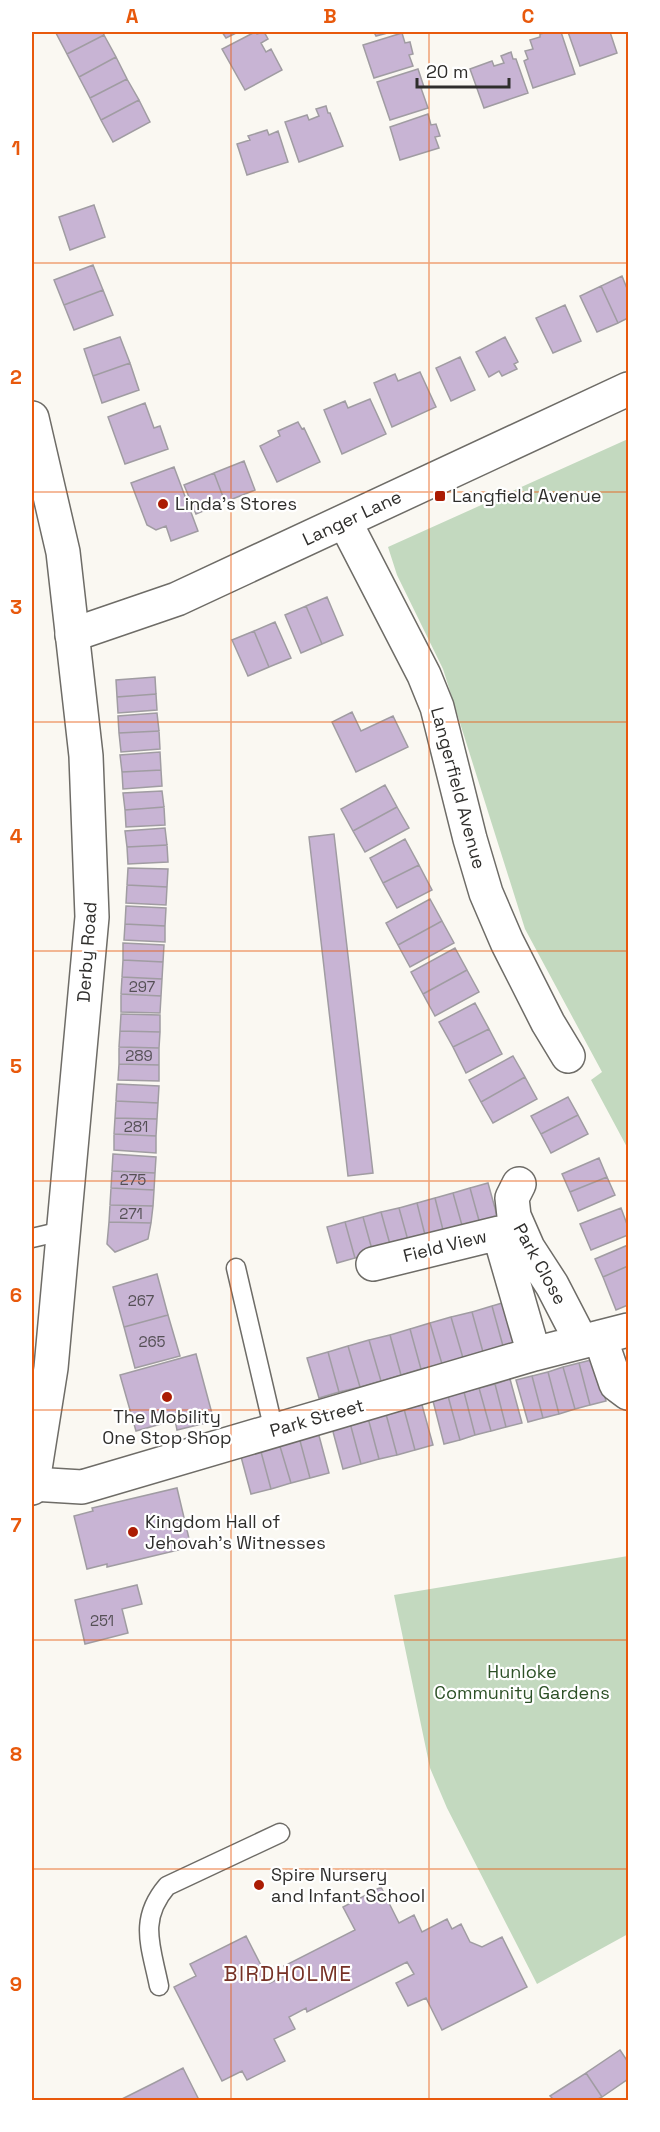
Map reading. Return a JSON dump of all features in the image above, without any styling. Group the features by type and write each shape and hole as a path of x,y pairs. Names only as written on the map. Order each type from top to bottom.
{"main road":[{"name":"Langer Lane","path":"72,635 177,599 628,389"},
{"name":"Derby Road","path":"32,418 36,455 63,552 86,756 92,918 47,1234 41,1367 32,1486"},
{"name":"Langerfield Avenue","path":"345,522 424,675 437,706 486,893 507,942 548,1023 568,1056"},
{"name":"Park Close","path":"519,1184 512,1198 514,1216 528,1248 552,1285 603,1336"},
{"name":"Field View","path":"373,1264 499,1233 534,1354"},
{"name":"Park Street","path":"32,1486 82,1487 534,1354 603,1336"},
{"path":"603,1336 615,1384 628,1393"}],"lane":[{"path":"236,1268 274,1431"},
{"path":"159,1986 148,1931 150,1912 158,1897 167,1886 280,1833"}],"green space":[{"path":"628,439 628,1149 591,1080 602,1072 525,929 443,669 397,575 388,547"},
{"name":"Hunloke Community Gardens","path":"628,1556 628,1934 537,1984 447,1808 430,1768 394,1595"}],"building":[{"path":"103,32 104,35 67,54 56,33"},
{"path":"222,32 238,32 226,38"},
{"path":"255,32 257,34 264,32 268,39 261,43 266,52 271,49 282,70 245,90 222,49"},
{"path":"374,32 391,32 376,36"},
{"path":"548,32 561,32 575,74 533,88 524,61 528,59 525,51 533,49 530,40"},
{"path":"568,32 610,32 617,53 580,66"},
{"path":"402,33 405,43 410,42 413,54 409,55 413,66 374,78 363,45"},
{"path":"104,35 116,57 79,77 67,54"},
{"path":"511,52 513,59 516,59 528,93 484,108 470,69 492,61 494,66 504,63 501,56"},
{"path":"116,57 127,79 90,98 79,77"},
{"path":"418,69 424,87 421,88 428,108 390,120 377,82"},
{"path":"127,79 139,100 101,120 90,98"},
{"path":"139,100 150,122 113,142 101,120"},
{"path":"326,106 343,146 299,162 285,122 307,115 309,120 319,116 316,109"},
{"path":"428,114 431,125 436,124 440,136 435,137 439,148 400,160 390,127"},
{"path":"267,130 269,135 278,131 288,162 247,175 237,144 250,140 248,136"},
{"path":"94,205 105,237 70,250 59,217"},
{"path":"93,265 103,290 64,305 54,280"},
{"path":"622,276 628,291 628,318 618,323 601,286"},
{"path":"601,286 618,323 597,332 580,296"},
{"path":"103,290 113,315 74,330 64,305"},
{"path":"565,305 581,341 553,353 536,318"},
{"path":"120,337 130,363 93,376 84,349"},
{"path":"505,337 518,362 514,364 517,369 502,376 499,371 489,377 476,352"},
{"path":"460,357 475,390 451,401 436,368"},
{"path":"130,363 139,390 102,403 93,376"},
{"path":"420,372 436,407 392,427 374,383 395,374 398,381"},
{"path":"370,399 386,434 342,454 324,410 345,401 348,408"},
{"path":"145,403 154,428 160,426 168,449 125,464 108,417"},
{"path":"298,422 302,429 304,428 320,462 277,482 260,446 280,436 278,431"},
{"path":"244,461 255,490 225,502 214,473"},
{"name":"Linda's Stores","path":"174,467 198,531 171,541 166,526 156,530 147,525 131,483"},
{"path":"214,473 225,502 196,514 184,485"},
{"path":"327,597 343,635 322,644 306,606"},
{"path":"306,606 322,644 301,653 285,615"},
{"path":"275,622 291,658 269,667 254,631"},
{"path":"254,631 269,667 248,676 232,640"},
{"path":"155,677 156,694 117,697 116,680"},
{"path":"156,694 157,710 118,713 117,697"},
{"path":"352,712 361,731 393,716 408,747 356,772 332,722"},
{"path":"157,713 159,731 119,733 118,716"},
{"path":"159,731 160,749 121,752 119,733"},
{"path":"160,752 161,770 122,772 120,755"},
{"path":"161,770 162,786 123,789 122,772"},
{"path":"385,785 397,807 353,831 341,809"},
{"path":"162,791 164,807 125,810 123,793"},
{"path":"164,807 165,825 126,827 125,810"},
{"path":"397,807 409,828 365,852 353,831"},
{"path":"165,828 167,845 127,847 125,831"},
{"path":"334,834 373,1173 348,1176 309,837"},
{"path":"405,839 419,865 383,883 370,858"},
{"path":"167,845 168,862 128,864 127,847"},
{"path":"419,865 432,890 397,908 383,883"},
{"path":"128,868 168,869 167,887 127,885"},
{"path":"127,885 167,887 166,905 126,903"},
{"path":"430,899 442,921 398,945 386,923"},
{"path":"126,906 166,908 165,926 125,924"},
{"path":"442,921 454,943 410,967 398,945"},
{"path":"125,924 165,926 165,942 124,940"},
{"path":"123,943 164,945 163,962 123,960"},
{"path":"455,948 467,970 423,994 411,972"},
{"path":"123,960 163,962 162,979 122,977"},
{"path":"467,970 479,992 435,1016 423,994"},
{"path":"122,977 162,979 161,996 121,994"},
{"path":"121,994 161,996 160,1013 121,1012"},
{"path":"475,1003 489,1029 453,1047 439,1022"},
{"path":"121,1014 160,1015 160,1032 120,1031"},
{"path":"489,1029 502,1054 466,1073 453,1047"},
{"path":"120,1031 160,1032 159,1048 119,1047"},
{"path":"119,1047 159,1048 159,1065 119,1064"},
{"path":"513,1056 525,1077 481,1102 469,1080"},
{"path":"119,1064 159,1065 159,1081 118,1080"},
{"path":"525,1077 537,1099 493,1123 481,1102"},
{"path":"117,1084 159,1086 158,1103 116,1101"},
{"path":"568,1097 578,1115 541,1134 531,1116"},
{"path":"116,1101 158,1103 157,1119 115,1118"},
{"path":"578,1115 588,1134 551,1153 541,1134"},
{"path":"115,1118 157,1119 156,1136 114,1134"},
{"path":"114,1134 156,1136 156,1153 114,1150"},
{"path":"113,1154 156,1157 155,1173 112,1171"},
{"path":"599,1158 607,1177 570,1192 562,1174"},
{"path":"112,1171 155,1173 154,1190 111,1188"},
{"path":"607,1177 615,1195 578,1211 570,1192"},
{"path":"488,1183 498,1219 480,1224 470,1188"},
{"path":"111,1188 154,1190 153,1206 110,1205"},
{"path":"470,1188 480,1224 463,1229 453,1193"},
{"path":"453,1193 463,1229 444,1234 435,1198"},
{"path":"435,1198 444,1234 426,1239 417,1203"},
{"path":"417,1203 426,1239 409,1244 399,1208"},
{"path":"110,1205 153,1206 151,1223 109,1222"},
{"path":"399,1208 409,1244 391,1248 381,1212"},
{"path":"621,1208 628,1227 628,1235 591,1250 580,1224"},
{"path":"381,1212 391,1248 373,1253 363,1217"},
{"path":"363,1217 373,1253 355,1258 345,1222"},
{"path":"109,1222 151,1223 148,1239 115,1252 107,1244"},
{"path":"345,1222 355,1258 337,1263 327,1227"},
{"path":"628,1245 628,1266 603,1277 595,1259"},
{"path":"628,1266 628,1305 616,1310 603,1277"},
{"path":"157,1274 168,1315 124,1327 113,1287"},
{"path":"512,1300 524,1341 503,1346 492,1306"},
{"path":"492,1306 503,1346 483,1352 472,1312"},
{"path":"472,1312 483,1352 463,1358 451,1317"},
{"path":"168,1315 180,1356 135,1368 124,1327"},
{"path":"451,1317 463,1358 442,1364 430,1323"},
{"path":"430,1323 442,1364 421,1369 410,1329"},
{"path":"410,1329 421,1369 401,1375 390,1335"},
{"path":"390,1335 401,1375 381,1381 369,1340"},
{"path":"369,1340 381,1381 360,1387 348,1346"},
{"path":"348,1346 360,1387 339,1392 328,1352"},
{"path":"328,1352 339,1392 319,1398 307,1358"},
{"name":"The Mobility One Stop Shop","path":"196,1354 214,1421 177,1430 175,1420 136,1431 120,1375"},
{"path":"595,1359 606,1401 590,1405 579,1363"},
{"path":"579,1363 590,1405 575,1409 563,1367"},
{"path":"563,1367 575,1409 559,1414 548,1372"},
{"path":"548,1372 559,1414 543,1418 532,1376"},
{"path":"532,1376 543,1418 528,1422 516,1380"},
{"path":"510,1379 522,1423 506,1427 495,1384"},
{"path":"495,1384 506,1427 491,1431 479,1388"},
{"path":"479,1388 491,1431 475,1435 464,1392"},
{"path":"464,1392 475,1435 460,1440 448,1396"},
{"path":"448,1396 460,1440 444,1444 433,1401"},
{"path":"422,1405 433,1445 415,1450 404,1409"},
{"path":"404,1409 415,1450 397,1455 386,1414"},
{"path":"386,1414 397,1455 379,1459 368,1418"},
{"path":"368,1418 379,1459 361,1464 350,1423"},
{"path":"350,1423 361,1464 343,1469 332,1428"},
{"path":"318,1432 329,1473 310,1478 299,1437"},
{"path":"299,1437 310,1478 291,1483 279,1443"},
{"path":"279,1443 291,1483 271,1489 260,1448"},
{"path":"260,1448 271,1489 251,1494 240,1453"},
{"name":"Kingdom Hall of Jehovah's Witnesses","path":"177,1488 191,1547 107,1567 107,1564 87,1569 74,1516 93,1511 92,1508"},
{"path":"137,1585 142,1604 122,1609 128,1633 85,1644 75,1600"},
{"path":"381,1887 399,1923 414,1915 422,1932 447,1919 452,1929 461,1924 470,1942 482,1947 502,1937 527,1987 442,2030 426,1998 408,2006 396,1983 414,1974 407,1962 307,2012 306,2008 289,2017 295,2029 274,2039 285,2061 247,2080 242,2071 222,2081 174,1987 196,1976 190,1964 246,1936 270,1983 288,1974 284,1966 355,1930 343,1907"},
{"path":"620,2050 628,2062 628,2079 602,2097 586,2073"},
{"path":"183,2068 199,2100 120,2100 154,2083"},
{"path":"586,2073 602,2097 596,2100 554,2100 550,2096"}],"place":[{"name":"Langfield Avenue","path":"440,496"},
{"name":"Linda's Stores","path":"163,504"},
{"name":"The Mobility One Stop Shop","path":"167,1397"},
{"name":"Kingdom Hall of Jehovah's Witnesses","path":"133,1532"},
{"name":"Spire Nursery and Infant School","path":"259,1885"}],"district":[{"name":"BIRDHOLME","path":"288,1974"}]}
